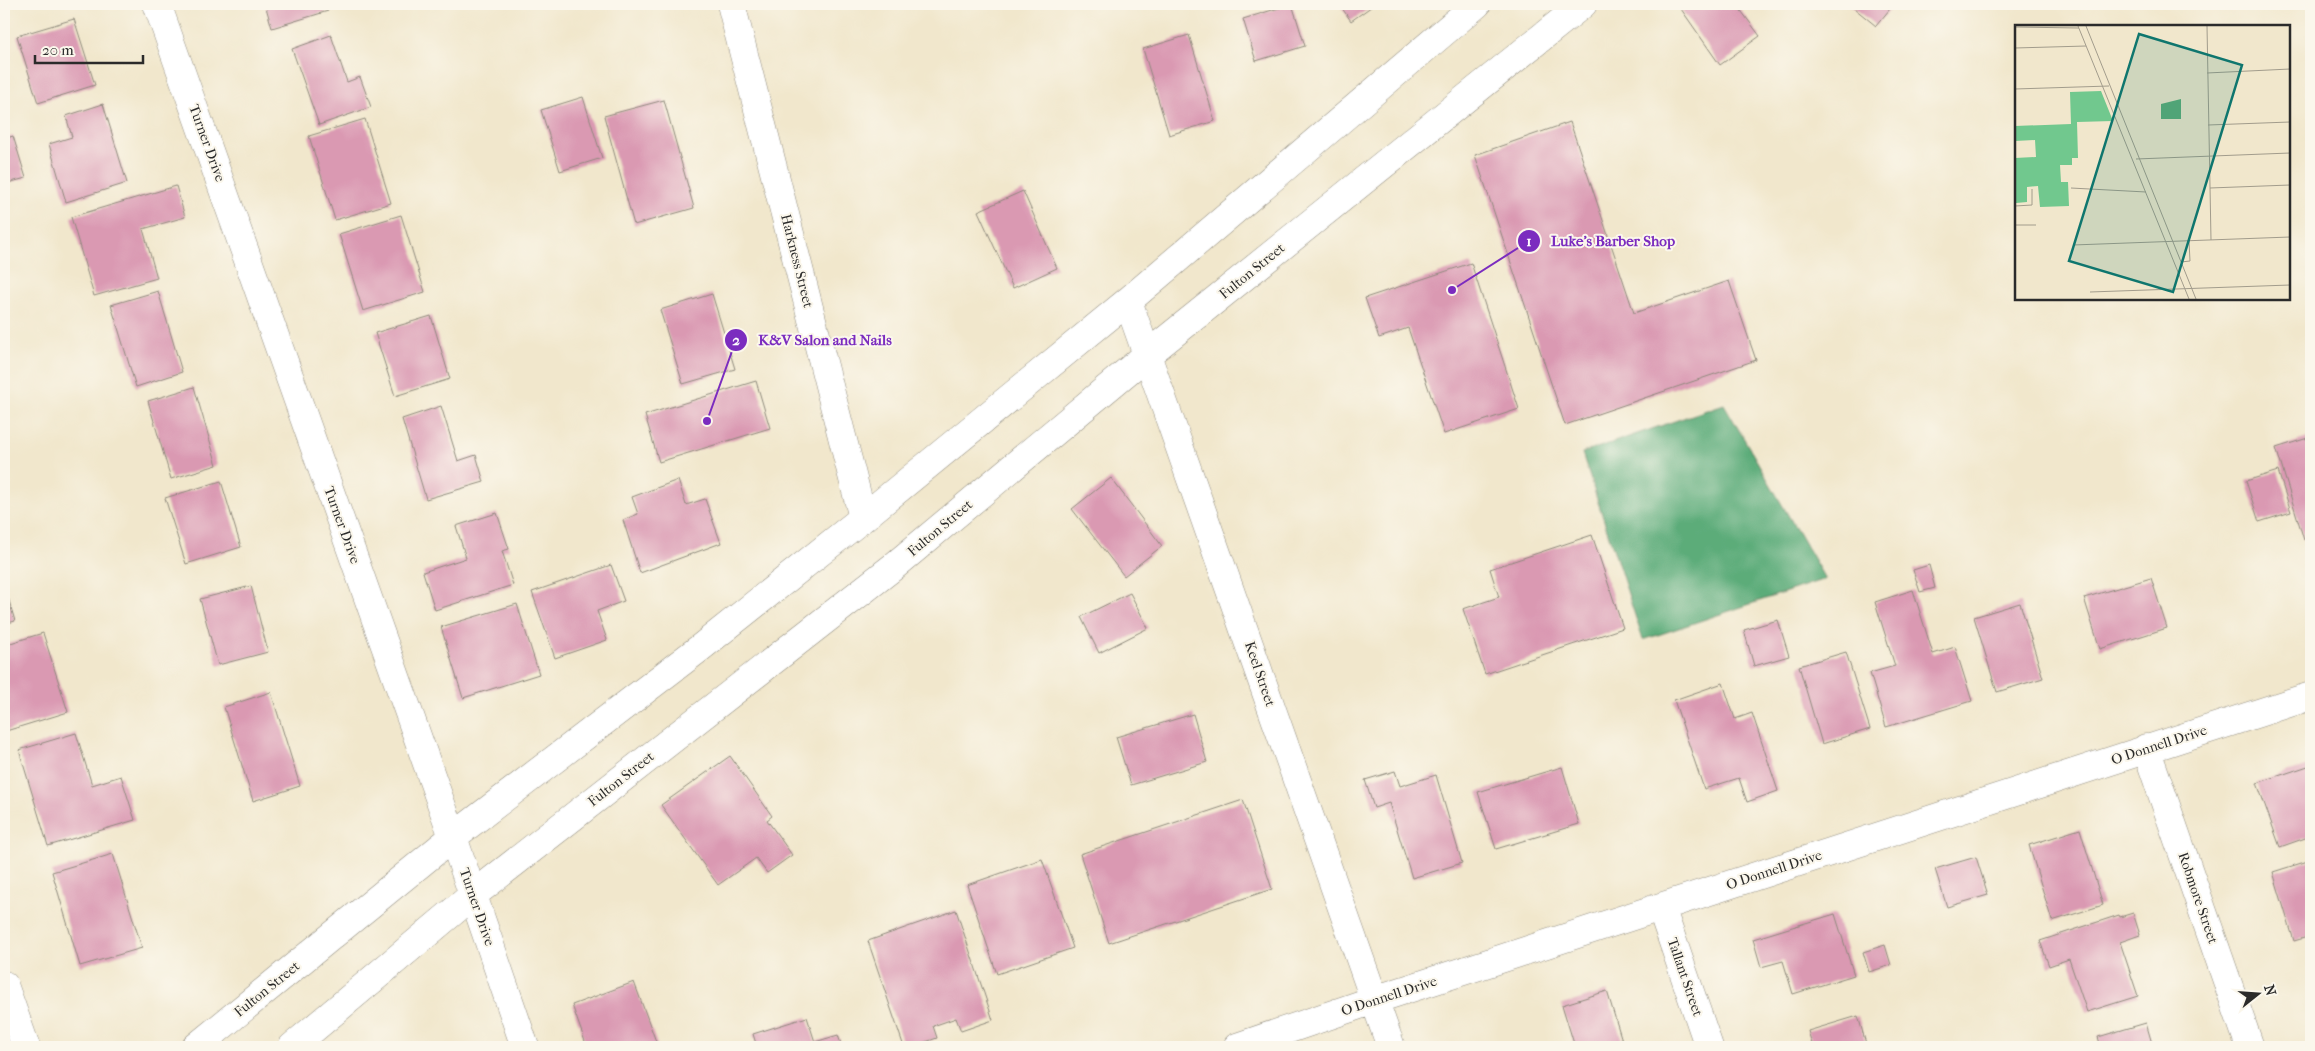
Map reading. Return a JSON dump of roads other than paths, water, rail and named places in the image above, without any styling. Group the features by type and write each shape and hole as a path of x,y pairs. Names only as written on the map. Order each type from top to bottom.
{"street":[{"name":"Turner Drive","path":"157,4 453,837 525,1047"},
{"name":"Harkness Street","path":"731,4 863,518"},
{"name":"Fulton Street","path":"196,1047 453,837 700,648 863,518 1128,301 1477,4"},
{"name":"Fulton Street","path":"299,1045 473,895 893,567 1148,355 1583,4"},
{"name":"Keel Street","path":"1128,301 1391,1047"},
{"name":"O Donnell Drive","path":"1237,1047 1374,1000 2311,696"},
{"name":"Robmore Street","path":"2146,748 2250,1047"},
{"name":"Tallant Street","path":"1661,907 1709,1047"},
{"path":"4,985 26,1047"}],"place":[{"name":"Luke's Barber Shop","path":"1452,290"},
{"name":"K&V Salon and Nails","path":"707,421"}]}
